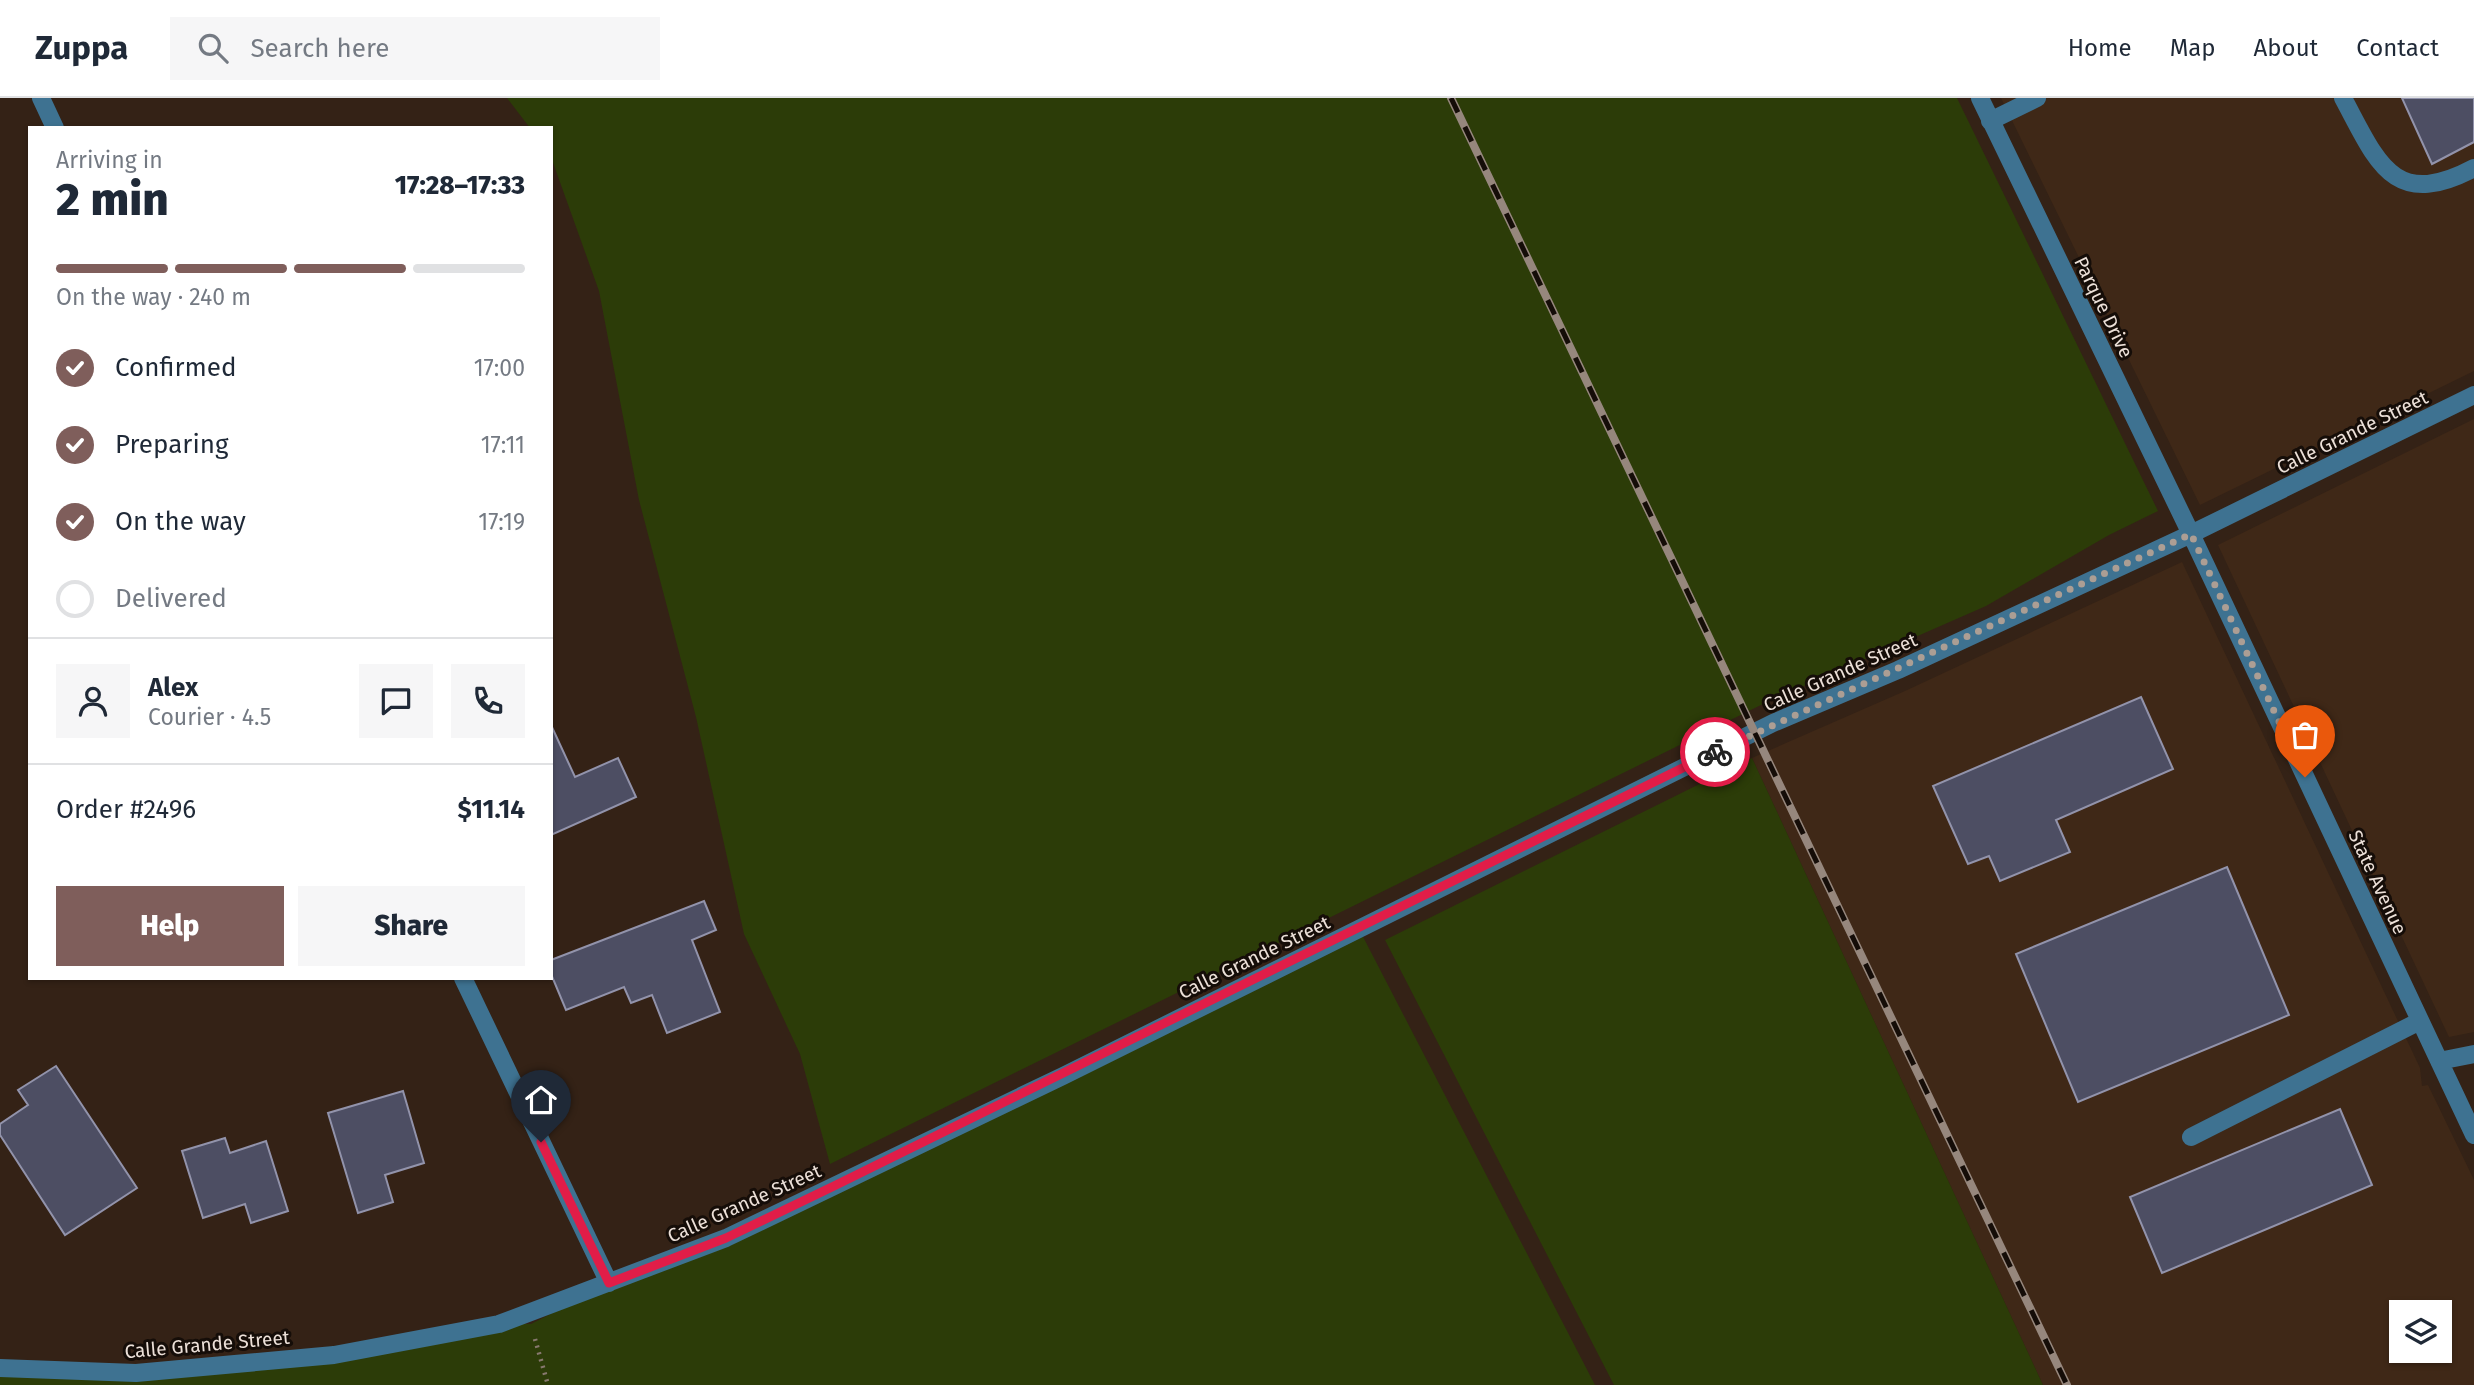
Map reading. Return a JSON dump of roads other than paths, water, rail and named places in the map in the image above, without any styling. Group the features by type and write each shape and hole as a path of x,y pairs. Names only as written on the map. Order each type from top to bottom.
{"street":[{"path":"41,98 54,126"},
{"name":"Parque Drive","path":"1980,98 2191,534"},
{"path":"1990,121 2037,98"},
{"path":"2343,98 2385,171 2405,182 2424,186 2443,182 2474,169"},
{"name":"Calle Grande Street","path":"0,1368 136,1373 334,1354 499,1324 726,1238 1063,1076 1773,723 1898,670 2191,534 2474,395"},
{"name":"State Avenue","path":"2191,534 2474,1135"},
{"path":"464,980 609,1283"},
{"path":"2191,1137 2420,1021"},
{"path":"2438,1061 2474,1054"}],"railway":[{"path":"1451,98 2067,1385"}]}
